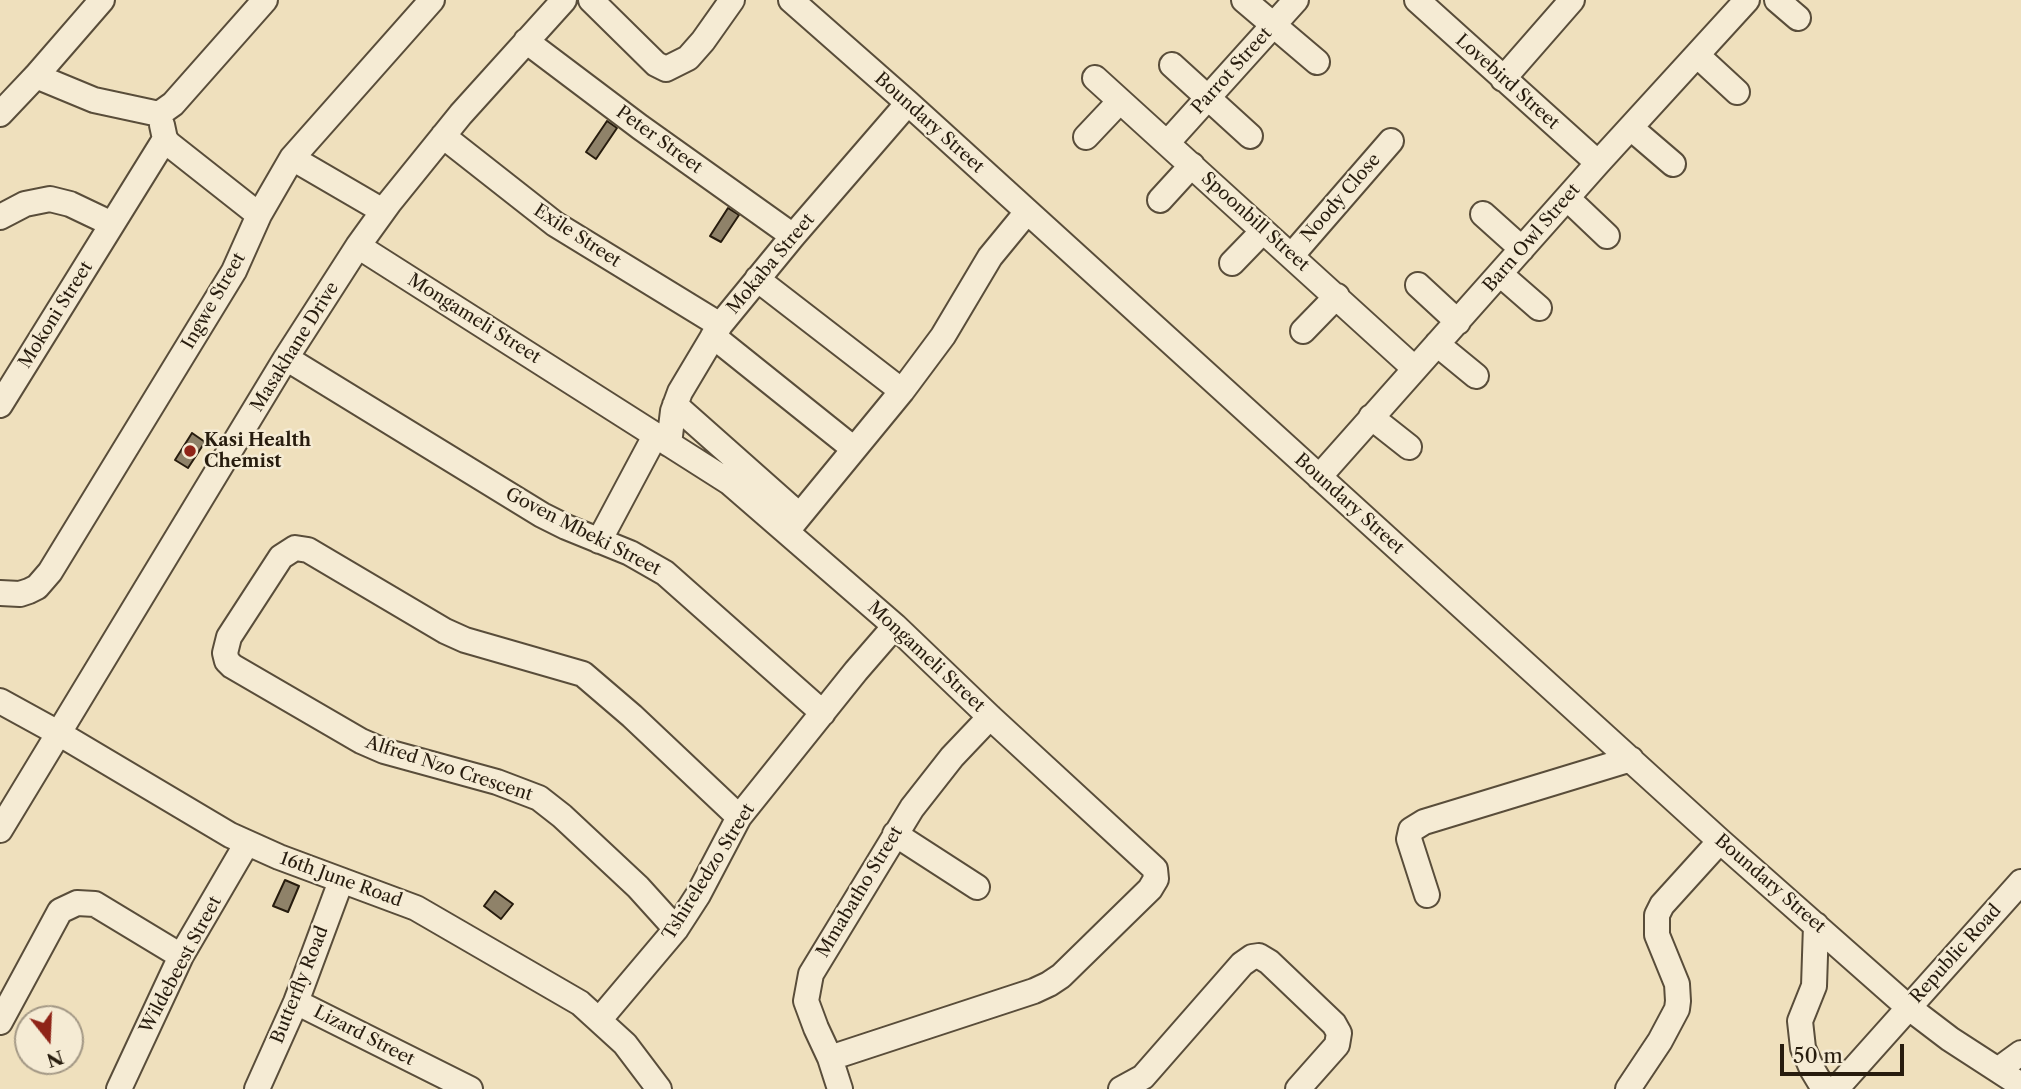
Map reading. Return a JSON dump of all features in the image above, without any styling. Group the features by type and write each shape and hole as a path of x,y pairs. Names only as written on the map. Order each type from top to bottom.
{"street":[{"path":"0,114 102,0"},
{"path":"36,76 82,96 159,114 173,104 265,0"},
{"name":"Ingwe Street","path":"0,593 20,594 29,591 37,587 50,572 234,271 259,215 292,158 432,0"},
{"name":"Masakhane Drive","path":"0,830 286,358 358,246 443,136 564,0"},
{"path":"591,0 656,64 666,69 688,58 732,0"},
{"name":"Boundary Street","path":"791,0 908,103 1720,841 1908,1007 1950,1039 2021,1085"},
{"path":"1244,0 1317,62"},
{"name":"Parrot Street","path":"1168,142 1296,0"},
{"name":"Lovebird Street","path":"1417,0 1598,163"},
{"path":"1503,79 1572,0"},
{"name":"Barn Owl Street","path":"1319,477 1747,0"},
{"path":"1777,0 1798,18"},
{"name":"Peter Street","path":"526,41 640,127 793,236"},
{"path":"1698,56 1737,92"},
{"path":"1172,65 1250,136"},
{"name":"Spoonbill Street","path":"1095,78 1414,368"},
{"path":"1086,137 1120,101"},
{"name":"Mokaba Street","path":"598,541 662,440 674,405 716,330 908,103"},
{"path":"159,114 165,139 259,215"},
{"path":"1631,128 1673,164"},
{"name":"Exile Street","path":"443,136 555,224 716,330 854,449"},
{"name":"Mokoni Street","path":"1,402 165,139"},
{"name":"Noody Close","path":"1292,255 1391,141"},
{"path":"292,158 383,211"},
{"path":"1160,200 1192,164"},
{"path":"1567,198 1606,236"},
{"path":"0,217 25,204 50,199 70,204 113,224"},
{"path":"674,405 793,523 902,391 943,336 989,257 1027,212"},
{"path":"1483,215 1522,249"},
{"path":"1232,263 1264,231"},
{"name":"Mongameli Street","path":"358,246 793,523 895,626 1151,864 1157,873 1154,884 1061,976 1049,984 830,1058"},
{"path":"1500,274 1539,308"},
{"path":"757,279 902,391"},
{"path":"1418,285 1458,322"},
{"path":"1303,331 1337,296"},
{"path":"1437,344 1476,376"},
{"name":"Goven Mbeki Street","path":"286,358 542,515 629,553 675,580 823,713"},
{"path":"1371,417 1409,447"},
{"name":"Alfred Nzo Crescent","path":"676,929 638,887 539,798 497,782 372,747 352,737 232,666 225,653 229,637 281,557 295,548 308,550 445,632 583,674 632,716 739,817"},
{"name":"Tshireledzo Street","path":"600,1019 676,929 704,885 739,817 895,626"},
{"name":"16th June Road","path":"0,701 247,844 416,908 580,1003 625,1044 659,1089"},
{"name":"Mmabatho Street","path":"840,1089 806,1001 809,981 895,834 928,785 990,717"},
{"path":"1427,895 1409,839 1411,830 1424,822 1631,759"},
{"path":"895,834 976,887"},
{"path":"1628,1089 1660,1041 1678,1001 1677,984 1657,935 1657,915 1662,905 1720,841"},
{"name":"Wildebeest Street","path":"119,1089 181,956 247,844"},
{"name":"Butterfly Road","path":"257,1089 296,1002 341,881"},
{"name":"Republic Road","path":"1836,1089 2021,882"},
{"path":"0,1023 60,911 77,903 95,904 181,956"},
{"path":"1816,925 1814,986 1801,1021 1803,1048 1824,1089"},
{"path":"1121,1089 1143,1077 1242,964 1255,956 1269,962 1334,1024 1339,1033 1337,1045 1298,1089"},
{"name":"Lizard Street","path":"296,1002 470,1089"},
{"path":"1999,1069 2021,1053"}],"building":[{"path":"607,121 617,128 596,159 586,152"},
{"path":"728,208 739,215 721,242 710,236"},
{"name":"Kasi Health Chemist","path":"192,433 205,442 188,468 175,460"},
{"path":"285,880 299,886 288,912 273,906"},
{"path":"495,891 513,904 501,919 484,906"}],"place":[{"name":"Kasi Health Chemist","path":"190,451"}]}
